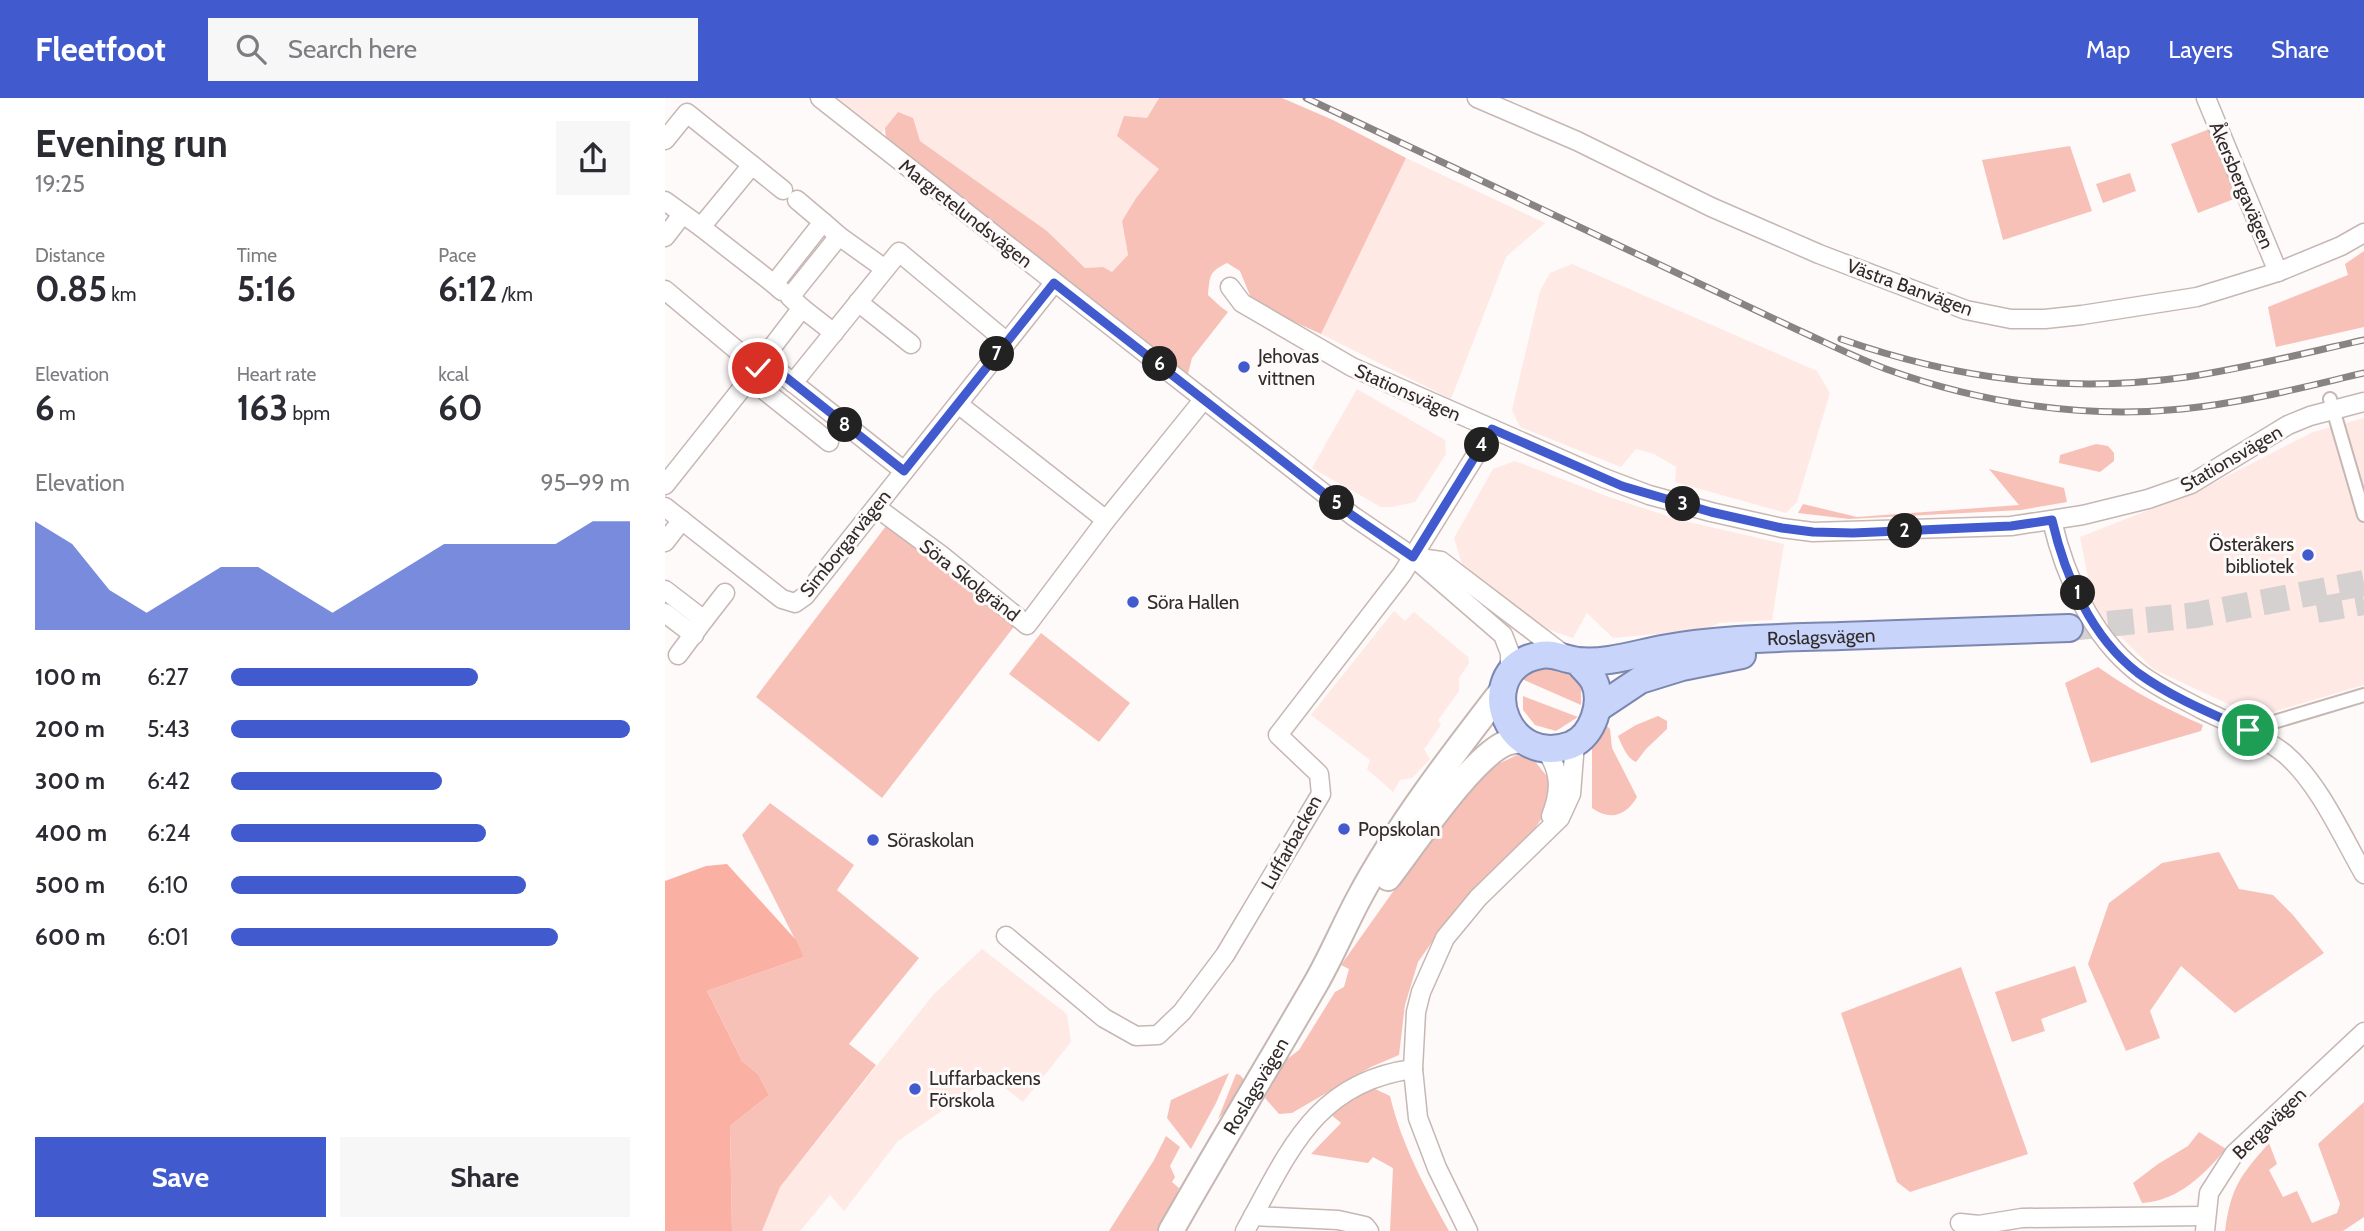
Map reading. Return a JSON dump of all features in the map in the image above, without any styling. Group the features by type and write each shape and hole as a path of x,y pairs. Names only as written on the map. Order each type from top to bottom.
{"main road":[{"name":"Roslagsvägen","path":"1171,1231 1340,940 1359,898 1391,846 1442,767 1524,661 1542,654 1603,660 1679,646 1738,639 2074,636 1743,655 1682,667 1640,680 1598,708 1590,728 1575,743 1559,749 1506,743 1491,753 1470,774 1340,940"},
{"path":"1572,659 1594,682 1598,708"},
{"path":"1507,681 1502,708 1510,729 1533,744"}],"street":[{"name":"Margretelundsvägen","path":"820,98 1353,516 1413,557 1503,635 1510,653 1507,681"},
{"name":"Västra Banvägen","path":"1477,98 1577,141 1711,207 1796,244 1966,310 2011,319 2116,311 2197,297 2278,272 2364,233"},
{"name":"Åkersbergavägen","path":"2206,98 2278,272"},
{"path":"665,140 687,113 839,236 885,269"},
{"path":"701,227 752,165"},
{"path":"665,201 739,256 834,333"},
{"path":"665,237 683,215"},
{"path":"774,284 823,222"},
{"path":"665,485 757,369 839,236"},
{"path":"793,383 899,252 1007,342"},
{"name":"Simborgarvägen","path":"665,507 782,599 795,603 805,596 1054,283"},
{"name":"Stationsvägen","path":"1230,287 1241,303 1304,341 1372,376 1622,486 1711,512 1813,532 2011,526 2052,520 2168,494 2201,478 2279,429 2332,405 2364,402"},
{"name":"Simborgarvägen","path":"665,290 757,369 829,442"},
{"path":"858,302 911,344"},
{"name":"Simborgarvägen","path":"757,369 793,383 904,471"},
{"name":"Söra Skolgränd","path":"876,507 941,555 1027,625 1106,520 1204,399"},
{"path":"958,404 1106,520"},
{"path":"2332,405 2364,515"},
{"name":"Luffarbacken","path":"1006,936 1104,1018 1136,1036 1158,1035 1182,1012 1225,956 1321,794 1319,774 1278,735 1374,612 1413,557 1492,429"},
{"path":"665,542 682,520"},
{"path":"2052,520 2056,538 2084,607 2097,630 2124,661 2164,690 2248,730 2286,755 2328,811 2364,874"},
{"name":"Margretelundsvägen","path":"1413,557 1441,561 1572,659"},
{"path":"665,590 699,628"},
{"path":"678,655 725,593"},
{"path":"665,613 699,628"},
{"path":"2248,730 2364,695"},
{"path":"1468,1231 1437,1168 1418,1118 1413,1069 1416,1012 1421,992 1445,939 1478,898 1560,818 1571,794 1575,743"},
{"path":"1532,845 1552,813 1558,780 1555,762 1533,744"},
{"name":"Bergavägen","path":"2205,1224 2209,1194 2234,1154 2364,1032"},
{"path":"1249,1224 1304,1128 1337,1097 1364,1081 1413,1069"},
{"path":"1960,1223 1979,1226 2022,1217 2205,1224"},
{"path":"1249,1224 1338,1220 1365,1226 1369,1231"}],"shaded area":[{"path":"835,98 1159,98 1147,118 1159,169 1122,221 1128,256 1112,273 1103,267 1085,268 1047,231 920,141 898,112 880,135"},
{"path":"1159,98 1282,98 1333,120 1406,158 1321,334 1253,303 1240,271 1227,263 1211,275 1208,295 1228,312 1192,358 1186,378 886,141 885,128 898,112 913,118 920,141 1047,231 1085,268 1103,267 1112,272 1128,255 1122,221 1159,169 1117,136 1124,116 1147,118"},
{"path":"2212,128 2239,197 2198,213 2171,144"},
{"path":"2070,146 2092,211 2003,240 1982,160"},
{"path":"1406,158 1545,223 1506,257 1451,399 1321,334"},
{"path":"2130,173 2136,191 2103,203 2096,184"},
{"path":"2364,251 2364,327 2276,347 2268,307 2348,275 2345,264"},
{"path":"1572,264 1817,371 1830,393 1797,502 1786,513 1675,482 1676,467 1654,454 1636,449 1621,467 1520,427 1512,410 1540,291 1550,273"},
{"path":"1357,389 1445,440 1446,454 1415,502 1381,507 1312,468"},
{"path":"2364,418 2364,685 2256,717 2153,669 2103,619 2092,598 2080,537 2202,489 2313,432"},
{"path":"2096,444 2108,446 2114,453 2114,461 2100,472 2059,463 2060,455"},
{"path":"1515,461 1609,497 1680,520 1784,544 1772,620 1719,623 1707,629 1613,638 1587,613 1573,638 1544,628 1462,564 1454,538 1493,469"},
{"path":"1989,469 2064,488 2067,502 2021,510 1849,519 1798,513 1803,504 1857,517 2019,505"},
{"path":"886,526 1016,624 882,798 756,697"},
{"path":"1394,611 1405,621 1414,612 1468,657 1469,663 1459,678 1459,691 1438,720 1441,725 1424,749 1430,759 1412,778 1400,780 1393,792 1367,769 1370,760 1311,715"},
{"path":"1041,633 1130,703 1099,742 1009,674"},
{"path":"1534,666 1568,669 1581,685 1581,705 1522,679"},
{"path":"2098,667 2149,699 2203,725 2201,731 2091,763 2065,683"},
{"path":"1523,696 1578,717 1556,731 1535,725 1523,710"},
{"path":"1658,716 1667,721 1667,729 1636,762 1627,755 1618,736"},
{"path":"1605,724 1610,729 1612,748 1637,797 1628,809 1611,815 1592,808 1592,745"},
{"path":"1517,755 1533,759 1550,780 1549,807 1526,842 1441,929 1418,962 1405,1005 1399,1055 1371,1067 1292,1113 1279,1114 1265,1098 1286,1060 1299,1050 1335,992 1344,987 1349,969 1341,965 1414,862 1474,785 1498,764"},
{"path":"770,803 854,865 837,890 919,958 849,1044 876,1065 780,1187 762,1231 732,1231 730,1126 769,1095 758,1074 742,1061 707,991 804,957 742,835"},
{"path":"2219,852 2239,889 2273,895 2324,953 2235,1013 2181,966 2150,1011 2160,1038 2126,1051 2088,964 2109,903 2162,863"},
{"path":"727,864 796,940 804,957 707,991 742,1061 758,1074 769,1095 730,1126 732,1231 665,1231 665,881 706,866"},
{"name":"Luffarbackens Förskola","path":"982,949 1067,1014 1071,1042 1023,1102 991,1077 898,1141 844,1211 830,1195 800,1231 762,1231 780,1187 934,994"},
{"path":"2075,966 2087,1002 2041,1019 2045,1031 2012,1042 1995,992"},
{"path":"1961,967 2028,1154 1910,1192 1897,1182 1841,1013"},
{"path":"1229,1073 1191,1149 1167,1118 1171,1100"},
{"path":"1236,1074 1246,1082 1234,1103 1218,1119"},
{"path":"1371,1087 1390,1096 1407,1148 1449,1231 1390,1231 1393,1168 1373,1157 1368,1163 1311,1154 1341,1123 1329,1113 1351,1093"},
{"path":"2364,1102 2364,1217 2343,1231 2225,1231 2230,1203 2238,1183 2269,1143 2277,1164 2269,1170 2283,1197 2297,1191 2312,1223 2337,1213 2340,1204 2318,1144"},
{"path":"2199,1132 2226,1149 2190,1185 2168,1197 2142,1203 2133,1183 2188,1146"},
{"path":"1166,1136 1180,1147 1170,1166 1175,1177 1172,1182 1179,1188 1160,1231 1109,1231 1154,1160"}],"tunnel":[{"path":"2069,628 2196,615 2364,583"},
{"path":"2317,610 2364,602"}],"railway":[{"path":"1306,98 1853,355 1886,369 1958,391 2032,406 2144,412 2228,403 2364,373"},
{"path":"1841,339 1884,353 1969,373 2054,383 2098,384 2187,377 2364,340"}],"place":[{"name":"Jehovas vittnen","path":"1244,367"},
{"name":"Österåkers bibliotek","path":"2308,555"},
{"name":"Söra Hallen","path":"1133,602"},
{"name":"Popskolan","path":"1344,829"},
{"name":"Söraskolan","path":"873,840"},
{"name":"Luffarbackens Förskola","path":"915,1089"}],"route":[{"path":"758,368 763,359 904,471 1054,283 1353,516 1413,557 1492,429 1622,486 1711,512 1782,528 1853,533 2011,526 2052,520 2056,538 2084,607 2097,630 2124,661 2164,690 2248,730"}]}
